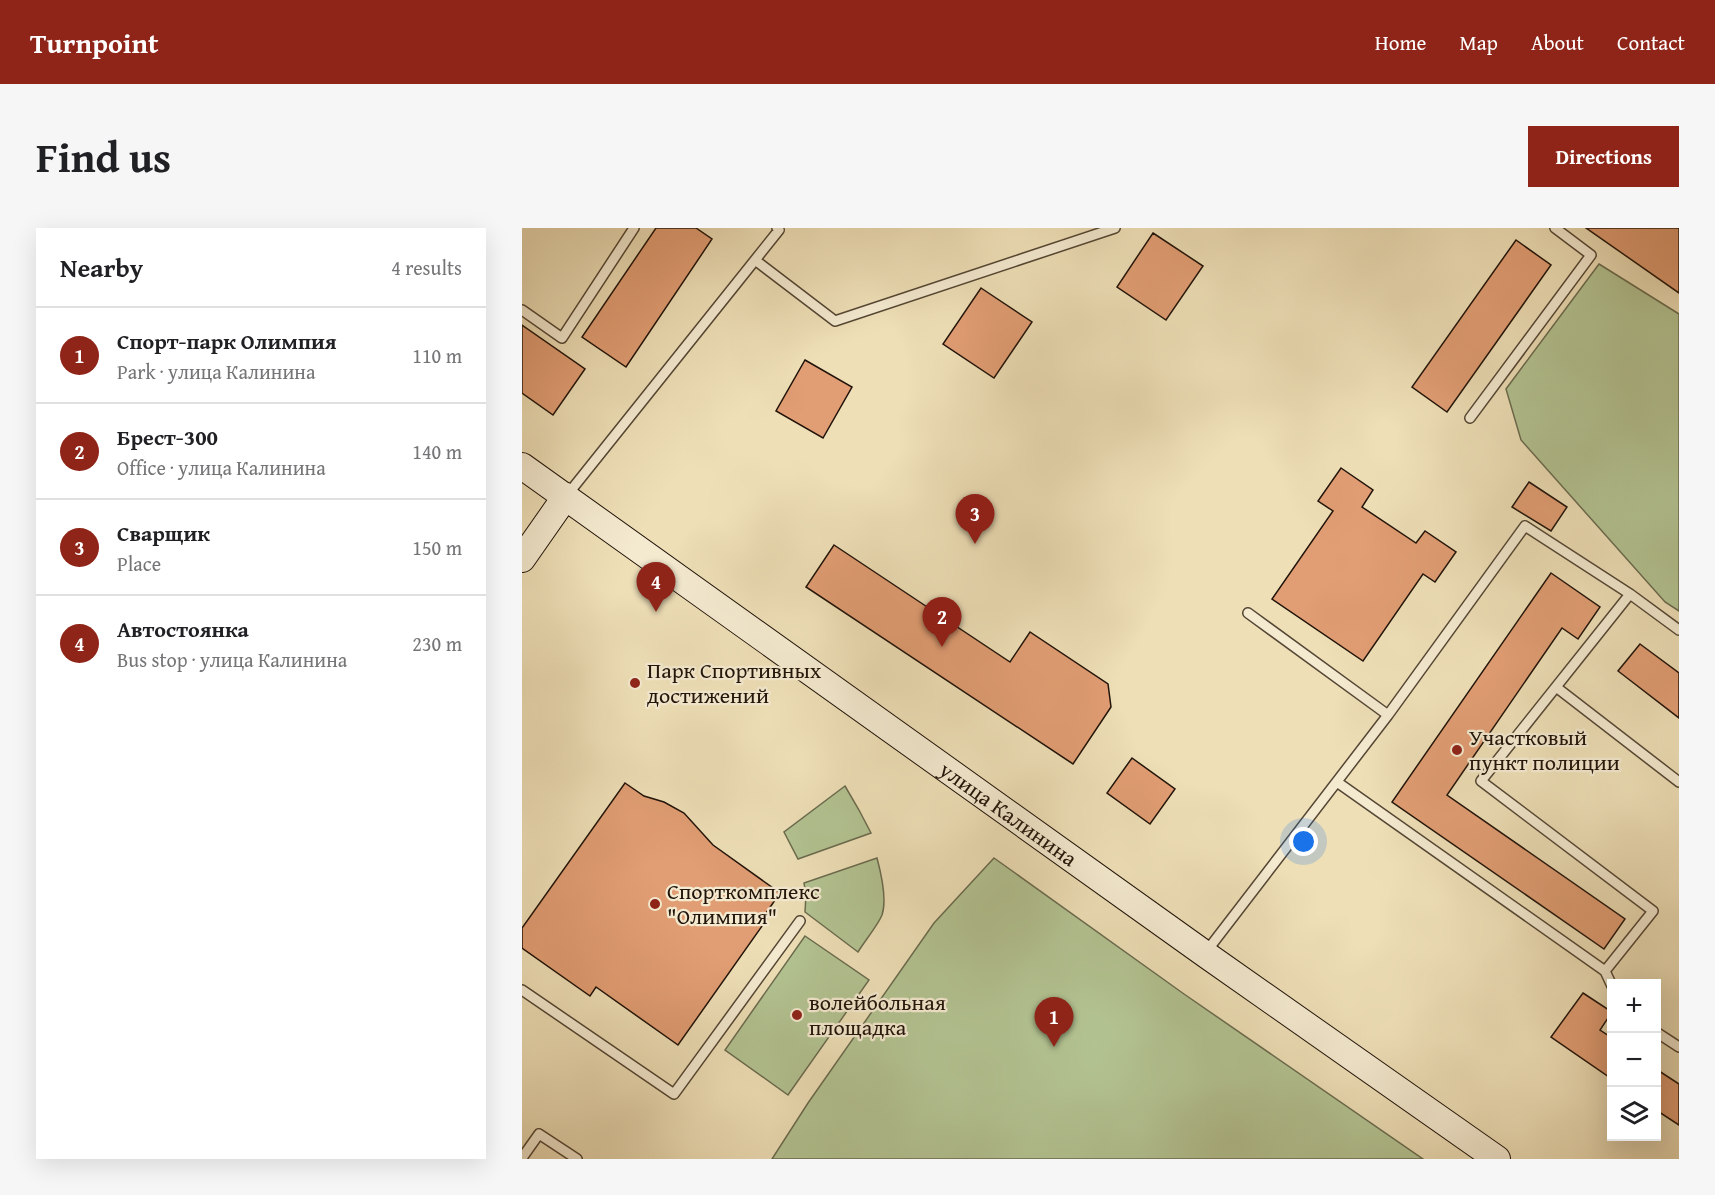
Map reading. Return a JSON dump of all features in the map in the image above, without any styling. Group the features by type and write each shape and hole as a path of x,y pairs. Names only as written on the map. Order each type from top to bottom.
{"main road":[{"name":"улица Калинина","path":"522,465 1205,954 1497,1159"},
{"path":"522,559 566,496"}],"lane":[{"path":"522,310 562,338 634,228"},
{"path":"566,496 779,230 777,228"},
{"path":"755,260 835,321 1115,228"},
{"path":"1470,418 1591,255 1555,228"},
{"path":"1205,954 1388,715 1525,526 1630,594 1679,630"},
{"path":"1605,971 1653,910 1481,781 1630,594"},
{"path":"1248,613 1388,715"},
{"path":"1556,687 1679,782"},
{"path":"1337,782 1605,971 1608,979"},
{"path":"522,990 674,1094 800,921"},
{"path":"1658,1033 1679,1047"},
{"path":"522,1158 539,1134 577,1159"}],"green space":[{"path":"1599,264 1679,314 1679,611 1665,602 1521,440 1506,389"},
{"path":"845,786 871,833 798,859 784,832"},
{"path":"877,858 883,886 882,915 858,952 805,912 804,883"},
{"path":"994,858 1184,994 1423,1159 772,1159 808,1103 934,923"},
{"name":"волейбольная площадка","path":"805,936 869,980 788,1095 725,1050"}],"building":[{"path":"656,228 696,228 712,239 626,367 582,337"},
{"path":"1586,228 1679,228 1679,293"},
{"path":"1153,233 1203,266 1166,320 1117,287"},
{"path":"1516,240 1551,265 1447,412 1412,387"},
{"path":"981,288 1032,322 994,378 943,344"},
{"path":"522,325 585,369 553,415 522,393"},
{"path":"805,360 852,387 823,438 776,411"},
{"path":"1341,468 1373,490 1362,507 1416,543 1425,531 1456,552 1435,582 1423,574 1363,661 1272,599 1333,511 1318,501"},
{"path":"1529,482 1567,507 1551,531 1512,507"},
{"path":"834,545 1010,662 1030,632 1108,684 1111,707 1073,764 806,587"},
{"path":"1551,573 1600,607 1578,639 1562,628 1447,795 1625,919 1604,949 1392,802"},
{"path":"1640,644 1679,673 1679,718 1618,671"},
{"path":"1132,758 1175,789 1150,824 1107,793"},
{"name":"Спорткомплекс \"Олимпия\"","path":"625,783 644,796 664,802 684,813 713,845 780,893 764,916 767,919 678,1045 596,987 590,996 522,948 522,928"},
{"path":"1583,993 1607,1009 1607,1020 1600,1030 1607,1035 1607,1076 1551,1037"},
{"path":"1661,1072 1679,1084 1679,1125 1661,1113"}],"place":[{"name":"Сварщик","path":"975,544"},
{"name":"Автостоянка","path":"656,612"},
{"name":"Брест-300","path":"942,647"},
{"name":"Парк Спортивных достижений","path":"635,683"},
{"name":"Участковый пункт полиции","path":"1457,750"},
{"name":"Спорткомплекс \"Олимпия\"","path":"655,904"},
{"name":"волейбольная площадка","path":"797,1015"},
{"name":"Спорт-парк Олимпия","path":"1054,1047"}]}
